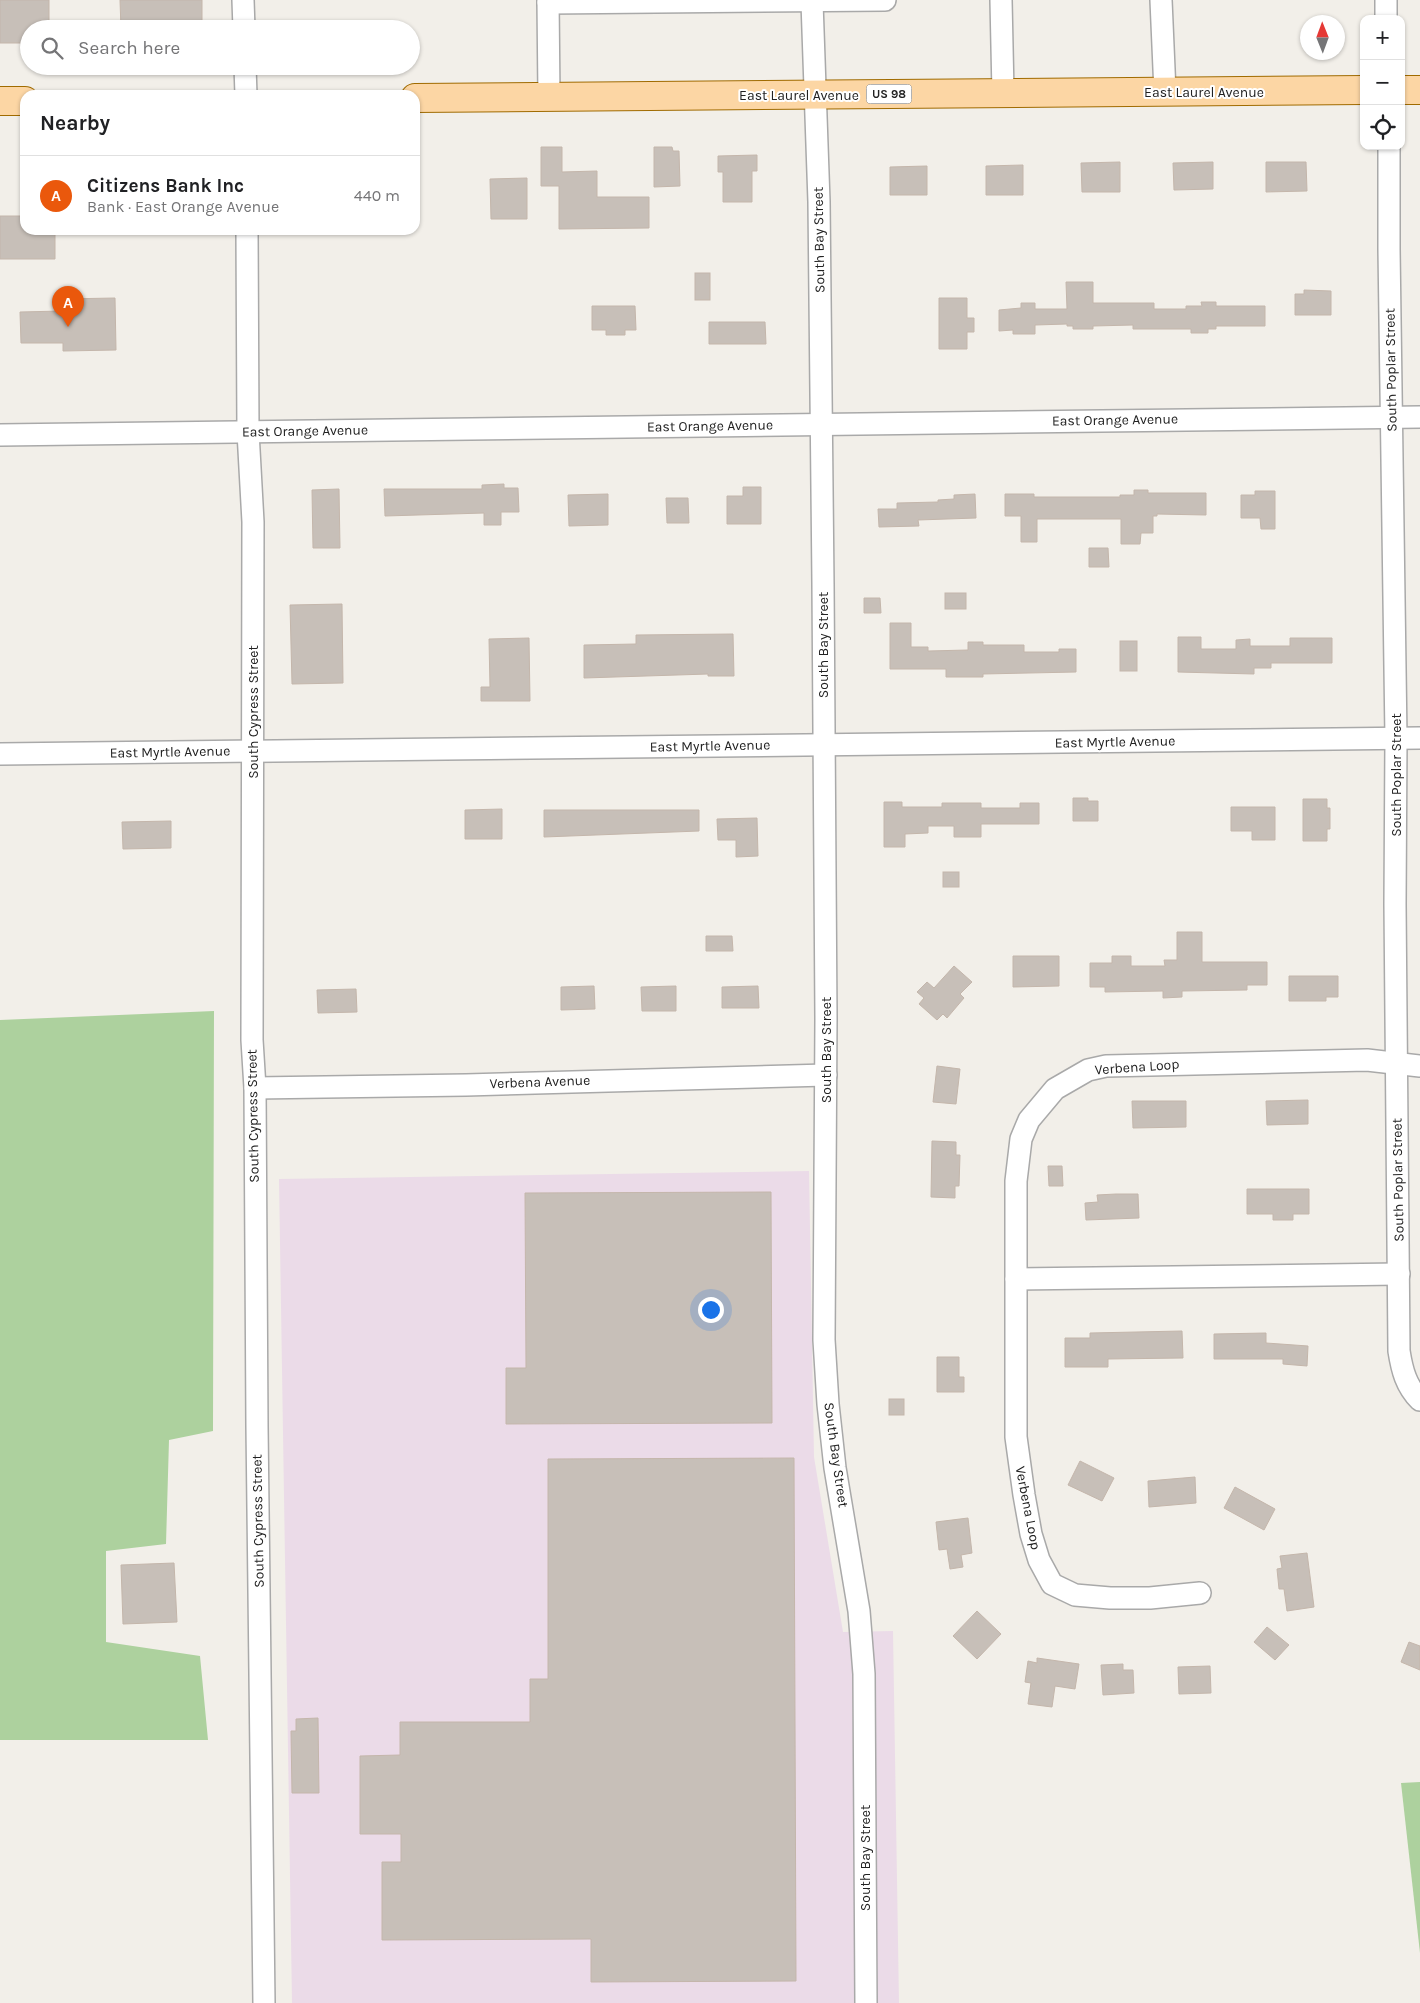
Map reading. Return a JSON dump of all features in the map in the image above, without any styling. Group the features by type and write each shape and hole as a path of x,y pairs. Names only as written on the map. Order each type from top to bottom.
{"main road":[{"name":"East Laurel Avenue","path":"420,98 1360,90"},
{"path":"1405,90 1420,90"},
{"path":"0,101 20,100"}],"street":[{"path":"243,0 244,20"},
{"path":"549,97 548,2 812,2 885,0"},
{"path":"1001,0 1004,93"},
{"path":"1162,0 1165,92"},
{"path":"1386,0 1386,15"},
{"name":"South Bay Street","path":"812,2 819,202 826,1075 824,1340 835,1468 858,1603 864,1674 866,2003"},
{"path":"245,75 246,90"},
{"name":"South Poplar Street","path":"1389,150 1396,738 1396,1062 1399,1352 1402,1373 1412,1392 1419,1399"},
{"name":"South Cypress Street","path":"247,235 248,432 252,522 252,1040 255,1088 256,1416 264,2003"},
{"name":"East Orange Avenue","path":"0,435 1420,416"},
{"name":"East Myrtle Avenue","path":"0,754 1420,738"},
{"name":"Verbena Loop","path":"1200,1593 1150,1598 1110,1598 1075,1595 1052,1584 1039,1560 1031,1534 1016,1437 1016,1181 1021,1139 1029,1120 1055,1089 1071,1078 1088,1070 1106,1066 1327,1060 1396,1062 1420,1066"},
{"name":"Verbena Avenue","path":"255,1088 466,1085 826,1075"},
{"path":"1016,1279 1399,1274"}],"shaded area":[{"path":"809,1171 814,1457 843,1632 893,1631 899,2003 292,2003 279,1179"}],"green space":[{"path":"214,1011 213,1431 169,1440 166,1544 106,1551 106,1642 200,1656 208,1740 0,1740 0,1020"},
{"path":"1420,1782 1420,1953 1401,1783"}],"building":[{"path":"0,0 49,0 49,20 20,20 20,43 0,43"},
{"path":"120,0 202,0 202,20 121,20"},
{"path":"541,147 562,147 562,172 597,171 597,197 649,197 649,228 559,229 559,186 541,186"},
{"path":"654,147 672,147 673,151 679,151 680,186 654,187"},
{"path":"757,155 757,171 752,171 752,202 723,202 723,172 718,172 718,156"},
{"path":"1120,162 1120,192 1082,192 1081,163"},
{"path":"1213,162 1213,189 1174,190 1173,163"},
{"path":"1266,162 1306,162 1307,191 1266,192"},
{"path":"1023,165 1023,195 986,195 986,166"},
{"path":"927,166 927,195 890,195 890,167"},
{"path":"527,178 527,219 491,219 490,179"},
{"path":"0,216 20,216 20,235 55,235 55,259 0,259"},
{"path":"695,273 710,273 710,300 695,300"},
{"path":"1066,282 1093,282 1093,303 1154,303 1154,309 1186,309 1186,306 1202,306 1201,302 1216,302 1216,306 1265,306 1265,326 1216,326 1216,329 1208,329 1208,333 1191,333 1191,329 1133,329 1133,325 1093,326 1093,329 1073,329 1073,326 1067,326 1067,324 1035,325 1035,334 1013,334 1013,330 999,331 999,310 1021,308 1021,303 1035,303 1035,309 1067,309"},
{"path":"1304,290 1331,291 1331,315 1295,315 1295,294 1304,294"},
{"path":"115,298 116,350 63,351 63,343 21,343 20,312 62,311 62,299"},
{"path":"939,298 967,298 967,318 974,318 974,332 967,332 967,349 939,349"},
{"path":"592,306 635,306 636,330 625,330 625,335 606,335 606,330 592,330"},
{"path":"709,322 765,322 766,344 709,344"},
{"path":"504,484 504,488 518,488 519,512 501,512 501,525 484,525 484,513 385,516 384,489 482,489 482,485"},
{"path":"743,487 761,487 761,524 727,524 727,496 743,496"},
{"path":"339,489 340,548 313,548 312,490"},
{"path":"1134,490 1148,490 1148,493 1206,493 1206,515 1157,514 1157,516 1153,516 1153,533 1141,533 1140,544 1121,544 1121,519 1037,519 1037,542 1021,542 1021,516 1005,516 1005,494 1034,494 1034,497 1120,497 1120,495 1134,495"},
{"path":"1255,491 1275,491 1275,529 1261,529 1260,518 1241,518 1241,495 1255,495"},
{"path":"608,494 608,525 569,526 568,495"},
{"path":"975,494 976,518 918,520 919,526 879,527 878,509 897,509 897,503 938,502 938,500 954,499 954,495"},
{"path":"666,498 688,498 689,523 667,523"},
{"path":"1089,548 1108,548 1109,567 1089,567"},
{"path":"945,593 966,593 966,609 945,609"},
{"path":"864,598 880,598 881,613 864,613"},
{"path":"342,604 343,683 292,684 290,605"},
{"path":"890,623 911,623 911,647 928,647 928,651 968,650 968,642 983,642 983,645 1024,645 1024,652 1059,652 1059,649 1076,649 1076,672 983,674 983,677 946,677 946,669 890,669"},
{"path":"733,634 734,676 708,676 708,674 584,678 584,645 636,644 636,635"},
{"path":"1178,637 1201,637 1201,649 1236,649 1236,640 1250,639 1250,646 1290,646 1290,638 1332,638 1332,663 1271,663 1271,668 1254,668 1254,674 1178,672"},
{"path":"529,638 530,701 481,701 481,687 490,687 489,639"},
{"path":"1120,641 1137,641 1137,671 1120,671"},
{"path":"1073,798 1088,798 1088,801 1098,801 1098,821 1073,821"},
{"path":"1303,799 1327,799 1327,808 1330,808 1330,829 1327,829 1327,841 1303,841"},
{"path":"884,802 902,802 902,807 942,807 942,803 981,803 981,808 1020,808 1020,803 1039,803 1039,824 981,824 981,837 954,837 954,826 928,826 928,833 905,834 905,847 884,847"},
{"path":"1231,807 1275,807 1275,840 1252,840 1252,831 1231,831"},
{"path":"502,809 502,839 465,839 465,810"},
{"path":"544,810 699,810 699,831 544,837"},
{"path":"757,818 758,856 736,857 736,840 718,840 717,819"},
{"path":"171,821 171,848 123,849 122,822"},
{"path":"943,872 959,872 959,887 943,887"},
{"path":"1177,932 1202,932 1202,962 1267,962 1267,985 1247,985 1247,990 1182,991 1182,997 1163,998 1163,991 1105,992 1105,987 1090,987 1090,963 1112,963 1112,956 1131,956 1131,966 1165,966 1164,960 1177,960"},
{"path":"706,936 732,936 733,951 706,951"},
{"path":"1013,956 1059,956 1059,986 1013,987"},
{"path":"954,966 972,982 960,994 964,998 947,1018 943,1014 937,1020 919,1004 924,998 917,992 927,982 934,988"},
{"path":"1289,976 1338,976 1338,997 1326,997 1326,1001 1289,1001"},
{"path":"594,986 595,1009 561,1010 561,987"},
{"path":"676,986 676,1011 642,1011 641,987"},
{"path":"758,986 759,1008 722,1008 722,987"},
{"path":"356,989 357,1012 318,1013 317,990"},
{"path":"937,1066 960,1069 956,1104 933,1102"},
{"path":"1308,1100 1308,1124 1267,1125 1266,1101"},
{"path":"1132,1101 1186,1101 1186,1127 1133,1128"},
{"path":"932,1141 956,1142 956,1155 960,1155 959,1186 955,1186 955,1198 931,1197"},
{"path":"1048,1166 1062,1166 1063,1186 1049,1186"},
{"path":"1247,1189 1309,1189 1309,1214 1293,1214 1293,1220 1273,1220 1273,1214 1247,1214"},
{"path":"771,1192 772,1423 506,1424 506,1368 526,1368 525,1193"},
{"path":"1138,1194 1139,1218 1086,1220 1085,1203 1098,1202 1097,1195"},
{"path":"1182,1331 1183,1358 1108,1359 1108,1367 1065,1367 1065,1338 1090,1338 1090,1333"},
{"path":"1266,1333 1266,1343 1308,1346 1307,1366 1283,1364 1283,1359 1214,1359 1214,1334"},
{"path":"937,1357 959,1357 959,1377 964,1377 964,1392 937,1392"},
{"path":"889,1399 904,1399 904,1415 889,1415"},
{"path":"794,1458 796,1981 591,1982 591,1939 382,1940 382,1862 401,1862 401,1834 360,1834 360,1756 400,1755 400,1722 530,1722 530,1679 548,1679 548,1459"},
{"path":"1080,1461 1114,1478 1102,1501 1068,1485"},
{"path":"1195,1477 1196,1503 1149,1507 1148,1481"},
{"path":"1235,1487 1275,1509 1264,1530 1224,1508"},
{"path":"968,1518 972,1553 961,1555 963,1567 950,1569 947,1549 939,1550 936,1522"},
{"path":"1307,1553 1314,1607 1287,1611 1284,1589 1279,1589 1277,1569 1282,1568 1280,1556"},
{"path":"174,1563 177,1622 123,1624 121,1565"},
{"path":"977,1611 1001,1634 977,1659 953,1636"},
{"path":"1267,1627 1289,1645 1275,1660 1254,1642"},
{"path":"1409,1642 1420,1646 1420,1670 1401,1662"},
{"path":"1037,1658 1079,1664 1075,1689 1055,1686 1052,1707 1028,1704 1031,1683 1025,1682 1028,1661 1037,1663"},
{"path":"1123,1664 1123,1670 1133,1670 1134,1693 1103,1695 1101,1665"},
{"path":"1210,1666 1211,1693 1179,1694 1178,1667"},
{"path":"318,1718 319,1793 292,1793 291,1731 296,1731 296,1719"}],"place":[{"name":"Citizens Bank Inc","path":"68,327"}]}
